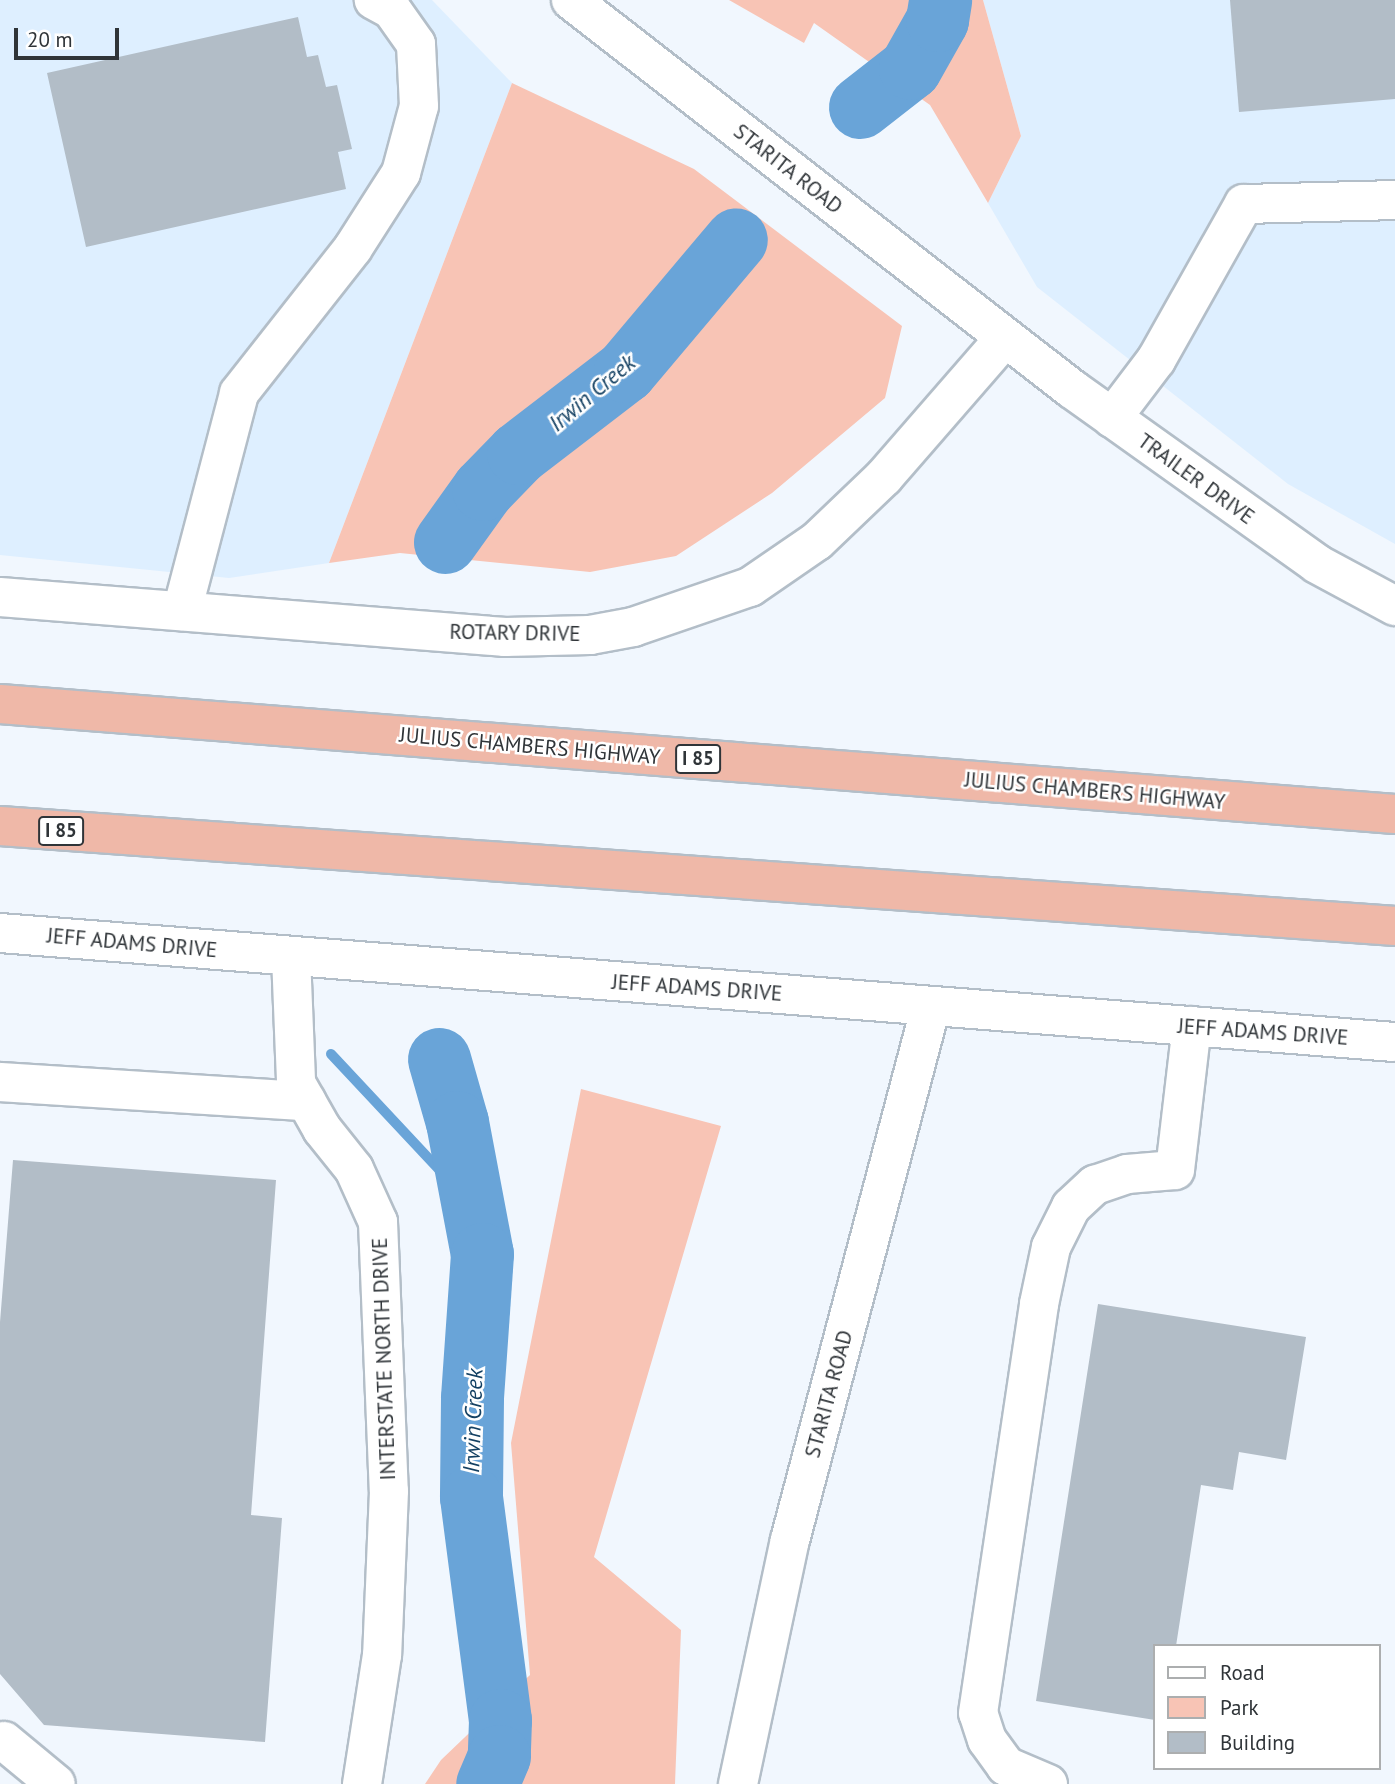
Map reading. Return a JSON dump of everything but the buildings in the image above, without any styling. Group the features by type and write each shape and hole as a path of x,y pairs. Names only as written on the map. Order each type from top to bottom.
{"highway":[{"name":"JULIUS CHAMBERS HIGHWAY","path":"0,704 1395,814"},
{"name":"I 85","path":"0,826 1395,926"}],"street":[{"path":"182,611 239,393 353,248 401,173 419,106 416,44 392,10 374,0"},
{"name":"STARITA ROAD","path":"571,0 1005,338"},
{"path":"1112,418 1156,360 1244,204 1395,200"},
{"name":"ROTARY DRIVE","path":"0,597 547,638 632,627 712,603 782,566 849,512 1005,338"},
{"name":"TRAILER DRIVE","path":"1005,338 1317,564 1395,606"},
{"name":"JEFF ADAMS DRIVE","path":"0,933 1395,1042"},
{"name":"INTERSTATE NORTH DRIVE","path":"291,956 296,1083 354,1168 378,1222 389,1491 382,1655 362,1784"},
{"name":"STARITA ROAD","path":"738,1784 790,1540 931,1006"},
{"path":"1048,1784 1006,1766 988,1740 978,1713 1039,1304 1051,1247 1071,1207 1095,1185 1128,1174 1175,1170 1192,1026"},
{"path":"0,1082 306,1101"},
{"path":"1,1742 56,1784"}],"shaded area":[{"path":"0,0 432,0 512,83 329,563 229,578 0,555"},
{"path":"983,0 1395,0 1395,544 1288,484 1037,287 988,203 1021,136"}],"green space":[{"path":"729,0 983,0 1021,136 988,203 930,105 814,23 804,43"},
{"path":"512,83 694,169 902,326 885,398 772,493 676,556 590,572 400,553 329,563"},
{"path":"581,1089 721,1126 594,1557 681,1630 675,1784 425,1784 441,1760 530,1675 511,1443"}],"waterway":[{"name":"Irwin Creek","path":"860,107 910,68 937,20 940,0"},
{"name":"Irwin Creek","path":"445,542 483,489 518,453 625,371 736,239"},
{"path":"331,1054 475,1208"},
{"name":"Irwin Creek","path":"439,1059 457,1122 482,1254 472,1398 471,1497 500,1720 499,1756 487,1784"}]}
